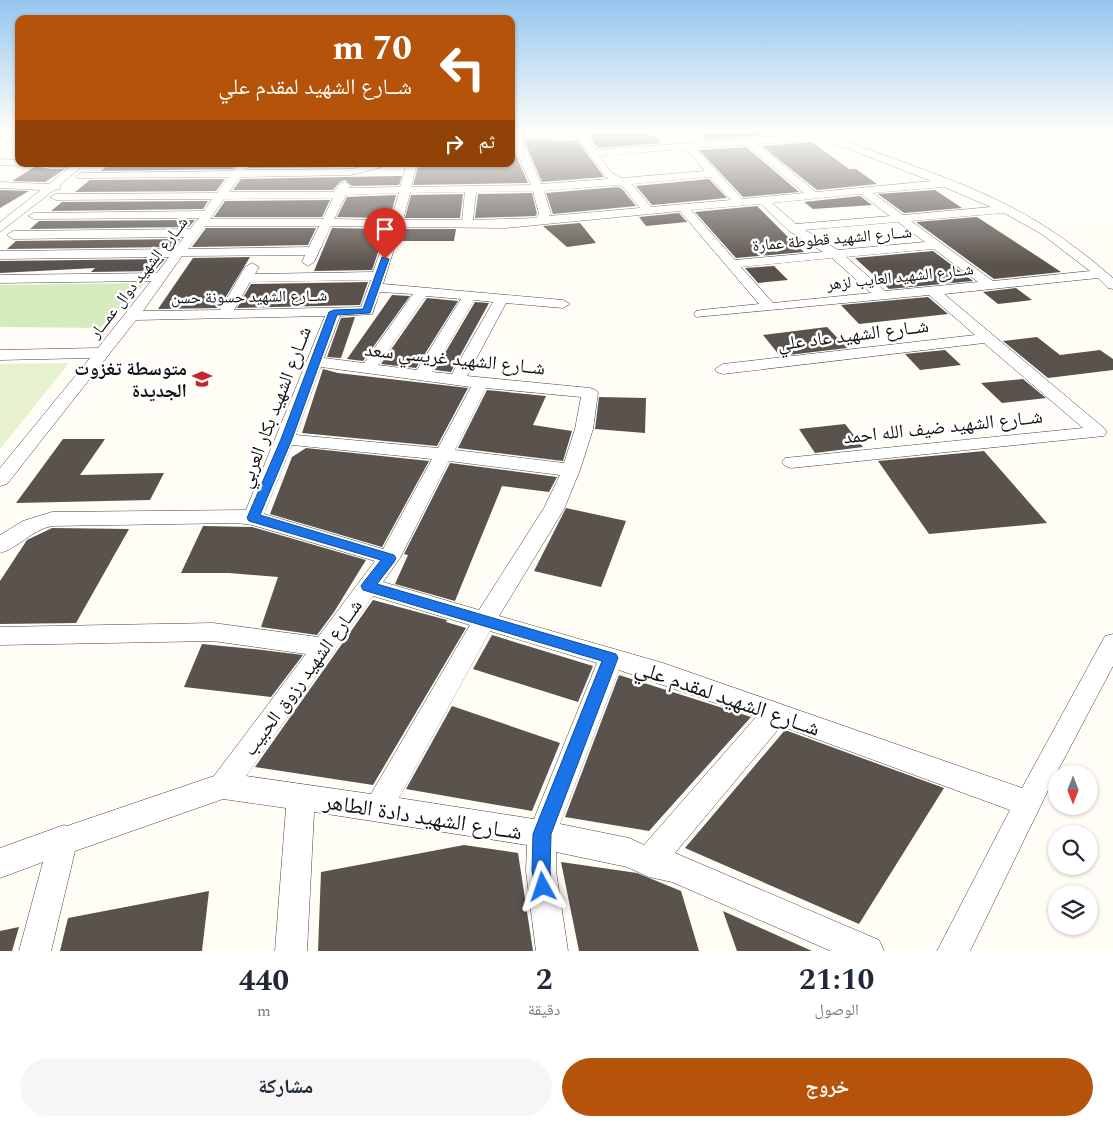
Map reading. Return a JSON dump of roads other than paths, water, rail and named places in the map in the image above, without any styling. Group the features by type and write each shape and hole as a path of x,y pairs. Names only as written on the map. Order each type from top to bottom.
{"street":[{"path":"4,241 34,216 54,192 72,175"},
{"path":"0,228 54,192 67,187 75,175"},
{"path":"143,196 163,175"},
{"name":"شــارع الشهيد دوال عمـــار","path":"0,480 132,316 236,175"},
{"path":"301,277 350,175"},
{"path":"366,311 396,223 409,175"},
{"path":"532,175 544,214 540,220"},
{"path":"609,175 627,185 647,210"},
{"path":"3,187 54,192 143,196 334,195 342,192 537,187 695,175"},
{"path":"714,175 739,202"},
{"path":"789,175 812,194"},
{"path":"928,175 1009,209 1057,237 1088,260 1113,284"},
{"path":"34,216 202,223 506,224 812,194 948,183"},
{"path":"467,224 471,189"},
{"path":"862,190 989,284"},
{"path":"762,199 792,228 835,254 882,295"},
{"path":"682,207 769,307"},
{"path":"792,228 1009,209"},
{"path":"4,241 104,234 202,223"},
{"path":"62,278 104,234"},
{"name":"شــارع الشهيد قطوطة عمارة","path":"732,264 936,245"},
{"path":"0,255 314,251"},
{"path":"225,313 261,252"},
{"name":"شــارع الشهيد العايب لزهر","path":"701,314 1102,274"},
{"path":"0,279 161,277"},
{"path":"246,278 301,277 377,282 422,291 563,304"},
{"path":"931,290 988,338"},
{"path":"368,369 422,291"},
{"path":"422,376 470,295"},
{"path":"457,380 501,298"},
{"name":"شــارع الشهيد حسونة حسن","path":"132,316 366,311"},
{"name":"شــارع الشهيد بكار العربي","path":"253,518 286,439 334,312"},
{"name":"شــارع الشهيد عاد علي","path":"723,369 988,338"},
{"name":"شــارع الشهيد ضيف الله احمد","path":"791,462 1098,432 988,338"},
{"path":"0,355 101,353"},
{"name":"شــارع الشهيد غريسي سعد","path":"316,362 481,383 590,393 584,429 571,470"},
{"name":"شــارع الشهيد رزوق الحبيب","path":"223,786 389,558 481,383"},
{"path":"286,439 442,454 571,470 554,509 510,583 484,621 378,809"},
{"path":"0,546 25,526 36,521 52,519 253,518 389,558"},
{"name":"شــارع الشهيد لمقدم علي","path":"368,586 663,673 1028,803"},
{"path":"0,636 213,632 323,647"},
{"path":"953,951 1028,803 1113,643"},
{"path":"552,951 541,871 542,834 610,658"},
{"path":"649,862 776,713"},
{"name":"شــارع الشهيد دادة الطاهر","path":"0,863 64,839 223,786 511,828 629,854 649,862 674,867 868,951"},
{"path":"291,951 301,797"},
{"path":"35,951 64,839"}],"place":[{"name":"متوسطة تغزوت الجديدة","path":"202,379"}]}
